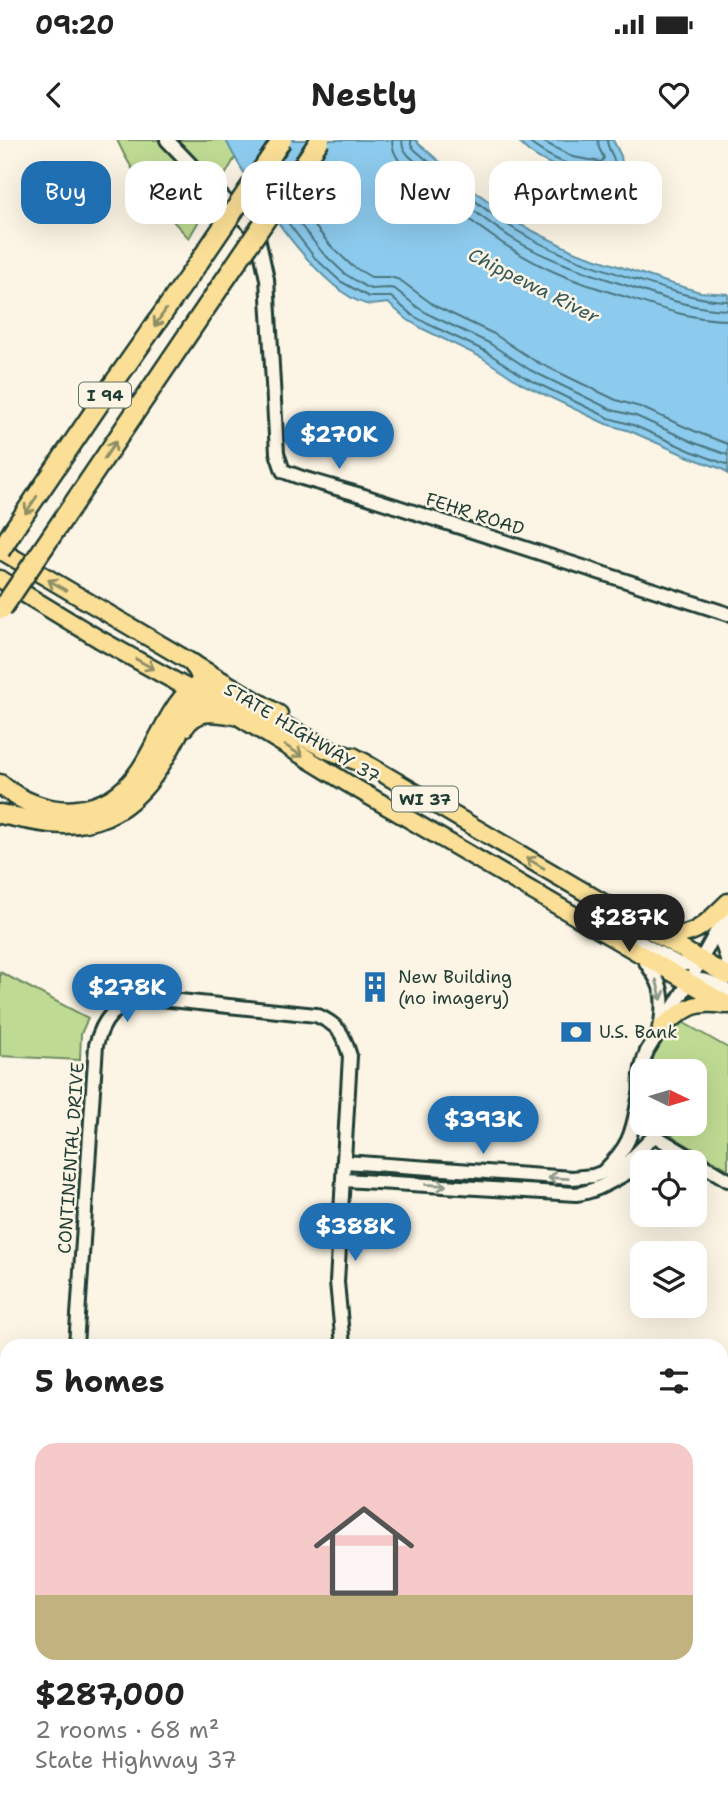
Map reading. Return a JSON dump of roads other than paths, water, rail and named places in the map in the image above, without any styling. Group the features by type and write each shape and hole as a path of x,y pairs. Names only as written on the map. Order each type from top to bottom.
{"highway":[{"name":"I 94","path":"0,551 282,140"},
{"name":"I 94","path":"1,610 320,140"},
{"path":"166,753 197,690 200,673 192,664"},
{"path":"0,784 25,801 52,810 76,811 102,804 125,788 139,773 175,710 197,690 208,686 325,748 364,763"},
{"path":"0,814 61,824 102,816 136,796 149,781 188,721 204,711 236,715"}],"main road":[{"name":"STATE HIGHWAY 37","path":"0,551 728,976"},
{"name":"STATE HIGHWAY 37","path":"0,579 99,639 197,690 316,765 728,1005"},
{"path":"657,935 689,934 727,909"},
{"path":"661,1027 694,1004 728,1005"}],"street":[{"name":"FEHR ROAD","path":"167,140 257,233 267,279 277,453 283,471 728,614"},
{"path":"556,906 624,933 679,964 701,960"},
{"path":"645,1059 727,909"},
{"path":"727,909 722,944 728,962"},
{"path":"643,956 661,988 661,1027"},
{"path":"689,982 705,979 728,991"},
{"name":"CONTINENTAL DRIVE","path":"76,1339 96,1045 101,1028 111,1015 126,1004 141,997 316,1015 332,1022 344,1039 350,1056 345,1162"},
{"path":"606,1177 630,1136"},
{"path":"344,1180 565,1195 587,1193 624,1165 647,1136"},
{"path":"661,1136 679,1150"},
{"path":"342,1339 337,1282 345,1162 572,1178 606,1177 630,1170"},
{"path":"707,1170 728,1180"}],"water":[{"name":"Chippewa River","path":"226,140 416,140 439,161 375,161 375,224 475,224 475,191 489,202 489,224 519,224 573,251 700,292 728,294 728,474 722,469 630,431 606,424 522,384 481,357 408,320 388,303 366,304 348,295 328,279 279,224 361,224 361,161 241,161 241,167"},
{"path":"518,140 613,140 622,161 544,161"}],"place":[{"name":"New Building (no imagery)","path":"375,987"},
{"name":"U.S. Bank","path":"576,1032"}]}
